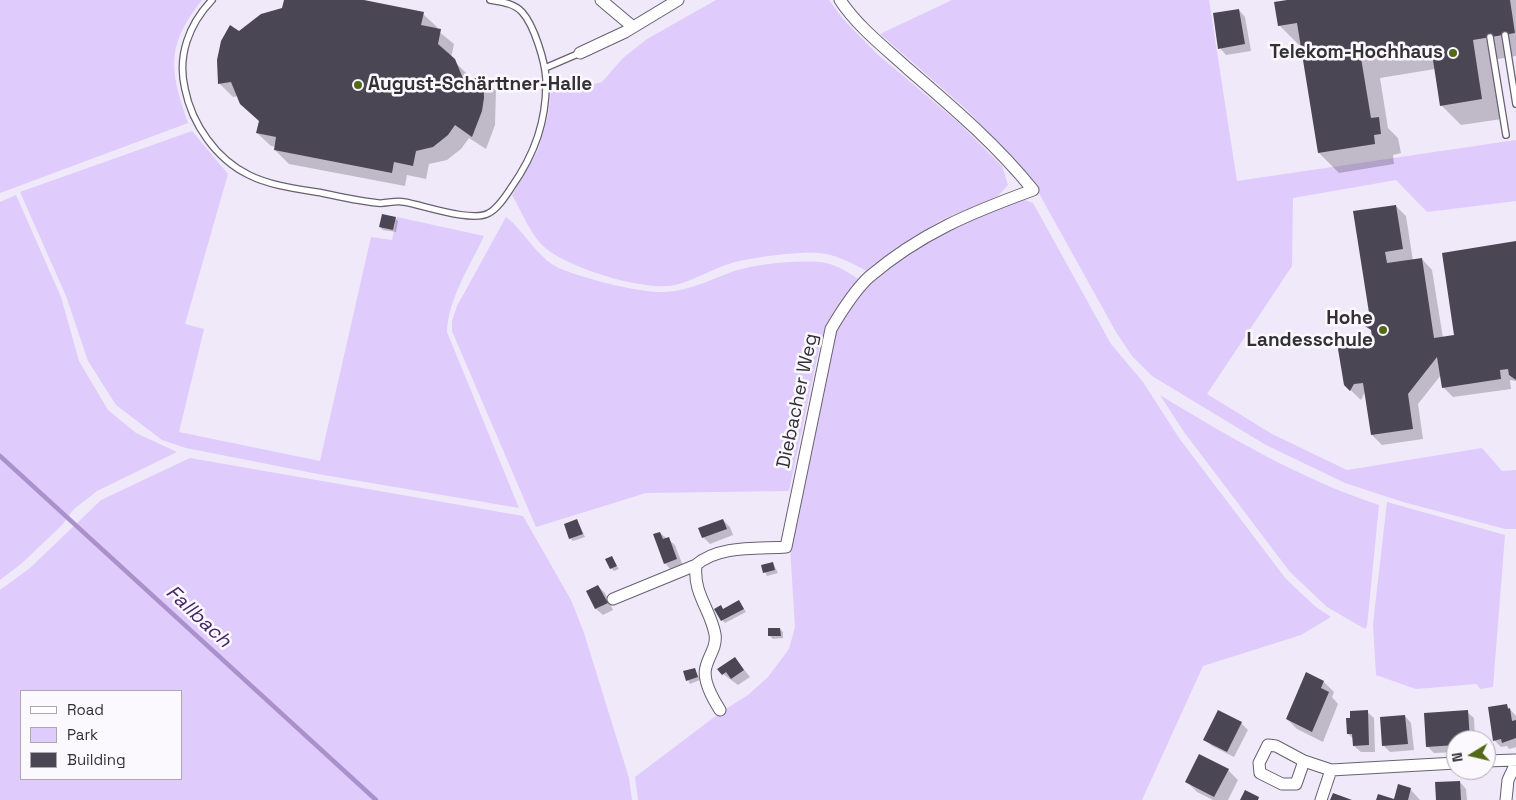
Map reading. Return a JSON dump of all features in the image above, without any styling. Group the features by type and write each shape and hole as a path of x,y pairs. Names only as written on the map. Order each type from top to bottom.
{"street":[{"path":"601,0 633,27"},
{"path":"580,53 633,27 678,0"},
{"name":"Diebacher Weg","path":"613,599 696,565 703,559 736,550 786,548 831,329 843,309 868,278 944,225 1033,190 1009,159 882,45 846,9 840,0"},
{"path":"696,565 697,589 715,636 715,645 705,668 706,680 720,710"},
{"path":"1304,760 1330,770 1446,763"},
{"path":"1496,761 1516,761 1508,780 1506,800"},
{"path":"1321,800 1330,770"}],"lane":[{"path":"212,0 195,20 188,36 182,59 182,74 190,106 210,142 225,158 248,175 286,187 380,204 400,201 467,215 490,213 505,197 534,150 544,116 546,68 531,29 522,12 506,3 490,0"},
{"path":"1505,35 1516,104"},
{"path":"1490,37 1506,135"},
{"path":"546,68 580,53"}],"green space":[{"path":"0,0 202,0 182,32 174,59 177,88 188,123 0,193"},
{"path":"716,0 829,0 843,19 876,53 959,123 1002,166 1008,185 998,196 939,221 868,272 832,255 794,253 735,262 675,285 644,285 605,276 585,269 552,253 537,239 512,195 538,150 548,115 552,83 583,87 602,82 623,58 647,39"},
{"path":"952,0 1209,0 1237,181 1516,140 1516,201 1427,212 1396,180 1293,198 1292,266 1207,394 1272,434 1347,470 1482,448 1502,471 1516,470 1516,529 1505,529 1403,502 1345,483 1266,445 1152,376 1132,356 1116,332 1036,188 1012,157 966,109 880,34"},
{"path":"192,131 228,174 185,324 204,329 179,432 320,461 371,237 392,240 397,217 484,236 455,295 448,320 447,332 519,508 318,474 186,448 162,440 116,405 88,361 66,296 20,192"},
{"path":"16,195 61,297 79,361 108,410 136,433 177,452 97,491 74,509 62,525 21,564 0,580 0,202"},
{"path":"1022,199 1033,203 1111,344 1143,382 1179,438 1286,579 1316,607 1331,617 1301,635 1203,666 1142,800 638,800 635,777 721,712 748,695 768,677 789,649 795,627 790,547 835,330 846,310 871,280 946,229"},
{"path":"506,217 520,230 538,252 552,264 584,277 627,288 654,292 674,291 692,287 744,268 792,262 826,263 840,268 860,280 827,325 820,344 789,491 646,493 536,527 452,331 452,321 457,306"},
{"path":"1160,395 1266,456 1322,483 1379,505 1367,626 1365,629 1327,607 1290,572 1184,432"},
{"path":"190,458 523,516 571,600 584,633 629,778 632,800 0,800 0,590 30,568 101,500"},
{"path":"1387,502 1505,535 1493,687 1480,689 1477,684 1416,689 1376,675 1373,624"}],"building":[{"name":"August-Schärttner-Halle","path":"284,0 364,0 424,12 421,25 441,29 438,44 455,59 464,81 483,76 484,98 482,111 472,137 455,125 448,135 433,147 416,151 413,166 394,162 392,173 274,150 276,137 256,133 259,121 240,104 231,82 218,84 217,60 221,41 230,25 239,31 261,14 282,8"},
{"path":"1287,0 1510,0 1515,33 1473,40 1482,99 1440,106 1431,47 1361,58 1371,118 1379,117 1381,134 1374,135 1375,144 1318,153 1297,23 1278,26 1274,2"},
{"path":"1239,9 1245,44 1218,49 1213,13"},
{"path":"1396,205 1403,249 1385,252 1387,263 1422,258 1434,338 1454,335 1442,253 1516,241 1516,380 1509,375 1508,369 1500,370 1501,379 1442,388 1437,357 1408,394 1413,429 1371,435 1363,383 1354,384 1350,391 1344,385 1337,343 1372,337 1371,330 1365,326 1370,319 1353,211"},
{"path":"382,214 396,217 393,230 379,227"},
{"path":"577,519 583,534 569,539 564,524"},
{"path":"723,519 727,529 702,538 698,528"},
{"path":"660,532 663,539 669,537 677,559 664,564 653,534"},
{"path":"612,556 617,566 610,569 605,559"},
{"path":"773,562 775,570 763,573 761,565"},
{"path":"598,585 608,603 595,609 586,591"},
{"path":"739,600 744,609 721,621 714,609 721,605 723,609"},
{"path":"768,628 780,628 781,636 768,636"},
{"path":"735,657 744,670 731,679 726,672 722,675 717,669"},
{"path":"695,668 698,677 686,681 683,671"},
{"path":"1306,672 1324,681 1321,688 1329,692 1312,732 1286,719"},
{"path":"1507,704 1508,709 1510,708 1512,721 1516,720 1516,738 1502,743 1501,739 1496,740 1496,730 1491,730 1488,707"},
{"path":"1218,710 1242,722 1227,752 1203,740"},
{"path":"1368,710 1369,745 1353,746 1352,734 1347,734 1346,718 1350,718 1350,711"},
{"path":"1468,710 1469,730 1446,730 1446,746 1426,747 1424,713"},
{"path":"1405,715 1408,744 1382,746 1380,717"},
{"path":"1199,754 1229,769 1214,797 1185,782"},
{"path":"1460,781 1461,800 1436,800 1435,782"},
{"path":"1398,784 1411,788 1408,800 1376,800 1378,794 1394,799"},
{"path":"1245,790 1259,797 1258,800 1240,800"},
{"path":"1333,793 1352,800 1330,800"}],"waterway":[{"name":"Fallbach","path":"0,456 376,800"}],"place":[{"name":"Telekom-Hochhaus","path":"1453,53"},
{"name":"August-Schärttner-Halle","path":"358,85"},
{"name":"Hohe Landesschule","path":"1383,330"}]}
